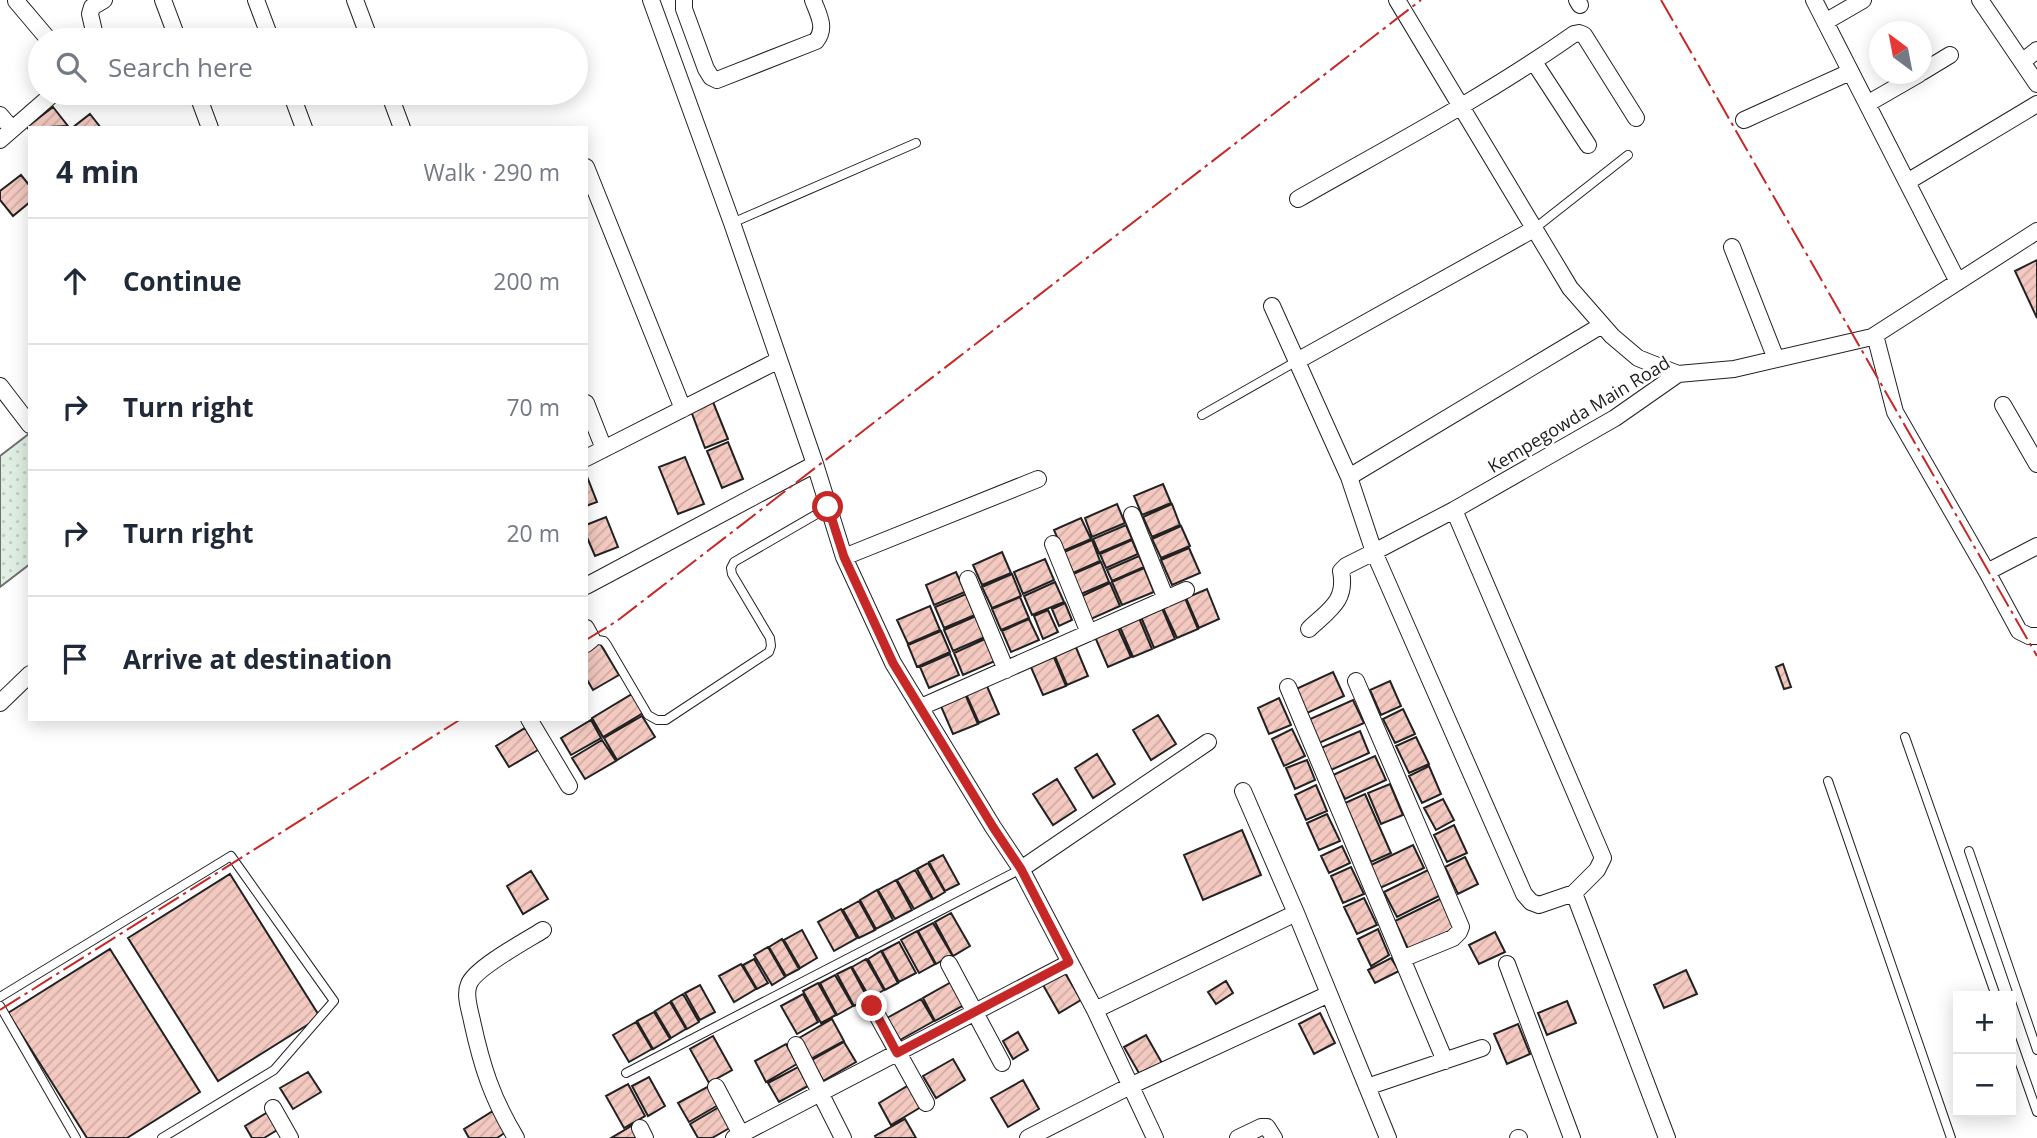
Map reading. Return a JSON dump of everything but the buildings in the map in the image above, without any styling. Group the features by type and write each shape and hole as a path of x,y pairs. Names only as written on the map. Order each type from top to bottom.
{"street":[{"path":"93,28 90,14 92,7 104,0"},
{"path":"163,0 174,28"},
{"path":"256,0 266,28"},
{"path":"355,0 366,28"},
{"path":"650,0 732,223 844,557 893,663 1021,869 1095,1010 1155,1138"},
{"path":"657,19 684,5 706,69 711,77 717,80 816,41 822,34 822,26 813,0"},
{"path":"1814,0 1958,282"},
{"path":"1825,22 1863,0"},
{"path":"1980,0 2037,84"},
{"path":"16,1 39,28"},
{"path":"1400,1 1570,288 1612,336 1638,358 1678,374"},
{"path":"1298,199 1461,107 1574,34 1584,35 1636,117"},
{"path":"2022,62 2037,50"},
{"path":"1932,66 1950,55"},
{"path":"1534,62 1588,145"},
{"path":"1744,120 1850,72"},
{"path":"1867,104 1901,84"},
{"path":"1907,182 2037,104"},
{"path":"0,116 6,135 40,105"},
{"path":"201,105 209,126"},
{"path":"295,105 303,126"},
{"path":"394,105 401,126"},
{"path":"588,172 683,409"},
{"path":"1297,361 1535,229"},
{"name":"Kempegowda Main Road","path":"1309,629 1340,598 1344,585 1341,571 1346,566 1454,510 1615,418 1678,374 1734,369 1875,335 2037,232"},
{"path":"1731,247 1776,359"},
{"path":"1272,306 1349,477 1374,552 1524,894 1531,902 1539,905 1574,893 1597,870 1603,858 1454,510"},
{"path":"1349,477 1602,325"},
{"path":"1875,335 1895,412 2019,631 2029,636 2037,636"},
{"path":"588,457 779,360"},
{"path":"0,386 28,422"},
{"path":"2003,405 2037,464"},
{"path":"588,407 604,449"},
{"path":"588,585 815,464"},
{"path":"844,557 1038,479"},
{"path":"1132,515 1166,599"},
{"path":"1053,544 1089,633"},
{"path":"1987,572 2037,546"},
{"path":"968,579 1006,670"},
{"path":"921,707 1186,590"},
{"path":"0,703 28,676"},
{"path":"1356,681 1461,927 1453,937 1402,959"},
{"path":"1288,687 1445,1061"},
{"path":"530,721 569,786"},
{"path":"1021,869 1208,742"},
{"path":"1243,791 1388,1138"},
{"path":"1574,893 1667,1138"},
{"path":"1095,1010 1296,913"},
{"path":"516,1138 500,1112 482,1067 467,996 469,983 479,971 543,930"},
{"path":"716,1087 739,1137 1069,962"},
{"path":"949,964 1002,1063"},
{"path":"1507,964 1572,1138"},
{"path":"1028,1138 1130,1086 1329,994"},
{"path":"872,1006 926,1103"},
{"path":"796,1045 843,1138"},
{"path":"1367,1087 1482,1048"},
{"path":"273,1108 290,1138"},
{"path":"1238,1138 1261,1127 1267,1128 1274,1138"}],"lane":[{"path":"732,223 916,143"},
{"path":"1535,229 1628,155"},
{"path":"1202,415 1297,361"},
{"path":"588,637 604,641 648,715 657,720 666,720 769,652 770,638 732,574 734,562 828,507"},
{"path":"1905,737 1994,991"},
{"path":"1828,781 1951,1138"},
{"path":"1969,851 2037,1050"},
{"path":"0,997 231,856 334,1002 274,1070 162,1138"},
{"path":"626,1073 1021,869"},
{"path":"0,1006 76,1138"},
{"path":"2016,1052 2037,1112"}],"green space":[{"path":"28,435 28,566 0,587 0,456"}],"power":[{"path":"588,639 617,621 1421,0"},
{"path":"1661,0 2037,656"},
{"path":"0,1010 458,721"}],"route":[{"path":"828,507 844,557 893,663 1021,869 1069,962 897,1053 872,1006"}]}
